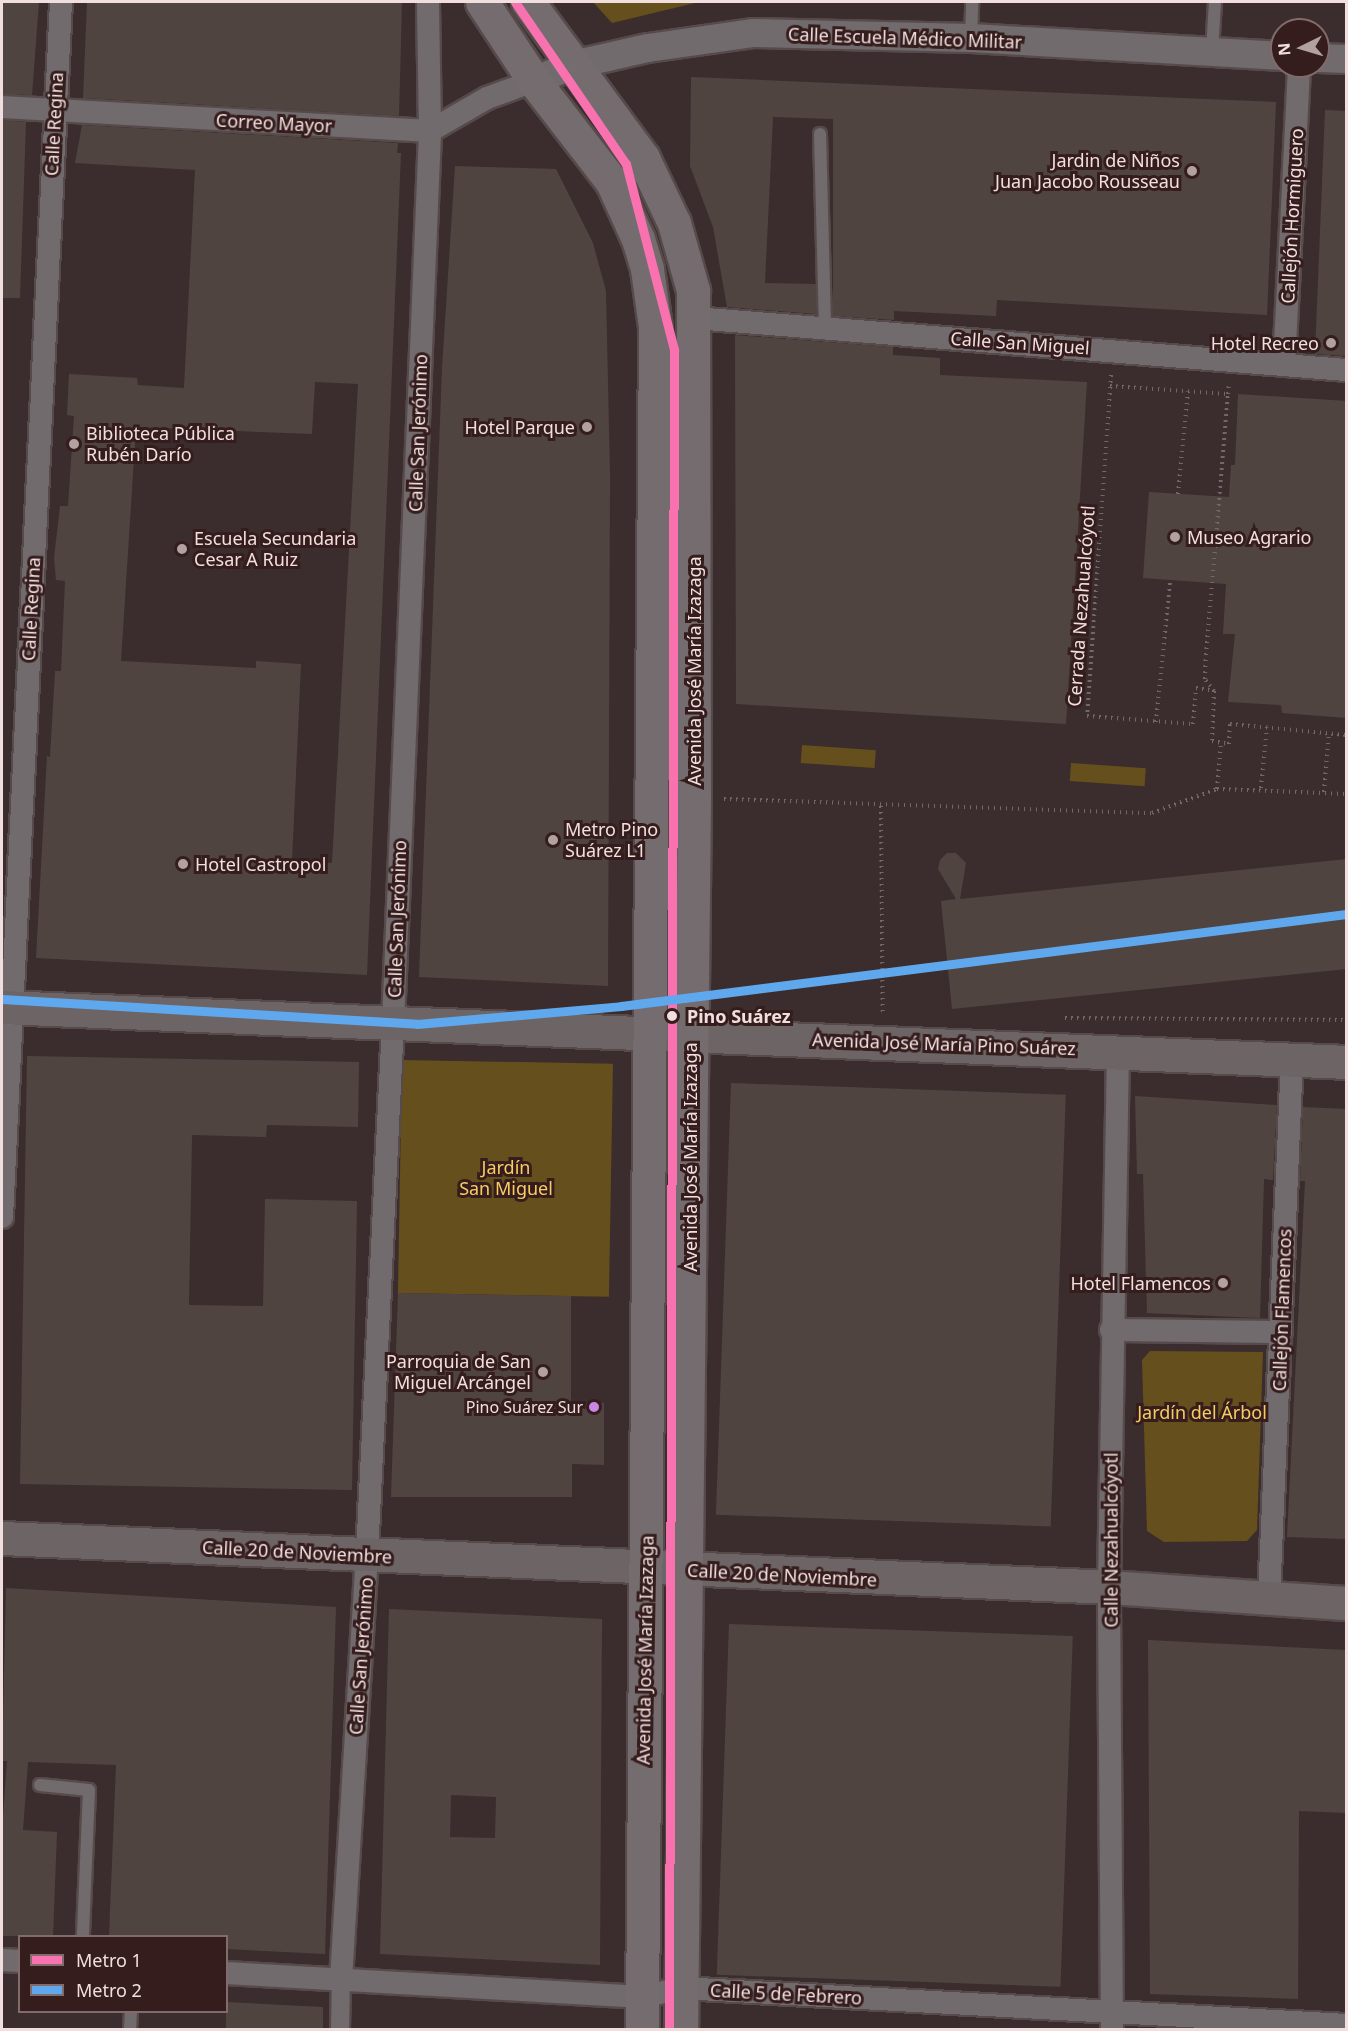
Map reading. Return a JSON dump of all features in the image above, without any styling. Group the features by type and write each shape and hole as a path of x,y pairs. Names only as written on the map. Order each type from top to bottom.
{"main road":[{"name":"Avenida José María Izazaga","path":"482,2 534,81 612,182 638,239 652,298 655,337 642,2030"},
{"name":"Avenida José María Izazaga","path":"528,2 643,158 660,190 686,256 694,318 694,797 681,2030"},
{"name":"Avenida José María Pino Suárez","path":"7,1007 691,1033 1347,1062"},
{"name":"Calle 20 de Noviembre","path":"2,1538 686,1571 1109,1587 1347,1603"}],"street":[{"name":"Calle Regina","path":"2,1217 7,1007 61,2"},
{"name":"Calle San Jerónimo","path":"340,1979 367,1555 393,1023 430,131 428,2"},
{"name":"Calle Escuela Médico Militar","path":"534,81 573,65 648,48 754,33 971,38 1270,55"},
{"path":"1330,58 1347,59"},
{"name":"Callejón Hormiguero","path":"1284,365 1298,78"},
{"path":"430,131 487,98 534,81"},
{"name":"Correo Mayor","path":"2,106 55,111 430,131"},
{"name":"Calle San Miguel","path":"694,318 1347,370"},
{"name":"Calle Nezahualcóyotl","path":"1112,2021 1109,1587 1118,1051"},
{"name":"Callejón Flamencos","path":"1269,1598 1292,1059"},
{"path":"1112,1330 1281,1332"},
{"path":"2,1960 18,1961"},
{"name":"Calle 5 de Febrero","path":"228,1973 642,1997 681,1988 1112,2021 1347,2025"},
{"path":"340,1979 340,2030"}],"lane":[{"path":"971,38 972,2"},
{"path":"1212,52 1215,2"},
{"path":"820,134 825,328"},
{"path":"40,1785 89,1790 82,1935"},
{"path":"130,2030 131,2013"}],"path":[{"name":"Cerrada Nezahualcóyotl","path":"1112,350 1087,716 1193,724 1196,688 1214,691"},
{"path":"1110,386 1228,394"},
{"path":"1229,386 1206,655 1205,679 1214,691 1212,741 1229,744 1230,724 1347,735"},
{"path":"1178,494 1188,391"},
{"path":"1156,722 1170,582"},
{"path":"1260,788 1267,727"},
{"path":"1324,792 1329,733"},
{"path":"1217,789 1221,743"},
{"path":"694,797 881,806 1152,813 1217,789 1260,788 1347,794"},
{"path":"881,806 883,1016"}],"green space":[{"path":"593,2 699,2 612,23"},
{"path":"802,745 876,750 875,768 801,763"},
{"path":"1071,763 1146,768 1145,786 1070,781"},
{"name":"Jardín San Miguel","path":"402,1060 613,1064 609,1297 398,1293"},
{"name":"Jardín del Árbol","path":"1150,1351 1263,1352 1257,1530 1247,1541 1164,1542 1147,1531 1142,1360"}],"building":[{"path":"2,2 39,2 32,95 2,94"},
{"path":"87,2 402,2 399,116 83,98"},
{"path":"691,77 1276,102 1267,315 997,300 996,316 894,311 894,320 833,316 833,119 773,117 765,283 816,284 816,314 727,307 713,227 690,166"},
{"path":"1325,110 1347,111 1347,356 1315,354"},
{"path":"2,120 26,122 20,298 2,298"},
{"path":"82,125 398,143 397,153 401,153 367,975 36,958 47,756 50,757 55,671 61,671 65,581 56,580 54,558 60,506 68,506 74,416 67,415 69,374 137,378 138,385 184,388 195,170 75,163","holes":["315,382 358,384 332,863 292,861 301,664 256,661 256,668 121,661 136,427 312,434"]},
{"path":"455,166 556,169 593,243 606,291 610,476 608,986 419,977 442,368"},
{"path":"735,335 893,347 893,355 940,358 940,375 1087,382 1066,724 736,704"},
{"path":"1238,394 1347,401 1347,718 1282,713 1281,705 1228,702 1235,634 1223,634 1226,584 1143,578 1149,492 1229,497 1231,465 1235,465"},
{"path":"947,853 956,853 966,863 960,899 1347,859 1347,969 952,1009 941,901 956,899 938,869 940,860"},
{"path":"27,1056 359,1062 358,1127 267,1125 266,1137 192,1135 189,1305 263,1306 265,1199 357,1201 352,1490 20,1484"},
{"path":"731,1083 1066,1095 1051,1526 716,1515"},
{"path":"1135,1096 1277,1105 1273,1180 1264,1179 1260,1318 1147,1313 1143,1174 1137,1174"},
{"path":"1303,1107 1347,1109 1347,1539 1287,1537 1305,1181 1300,1181"},
{"path":"398,1293 571,1296 571,1403 604,1403 604,1465 572,1464 572,1497 391,1497"},
{"path":"6,1588 336,1607 325,1954 228,1949 228,1935 109,1935 116,1765 28,1762 23,1830 57,1832 53,1935 2,1936 2,1829 7,1761 2,1761"},
{"path":"389,1609 602,1619 600,1965 380,1954","holes":["451,1795 496,1797 495,1838 450,1837"]},
{"path":"729,1624 1073,1636 1061,1987 717,1975"},
{"path":"1148,1640 1347,1650 1347,1813 1299,1811 1298,1999 1150,1994"},
{"path":"228,2002 323,2007 323,2030 226,2030"}],"metro line":[{"name":"1","path":"515,2 626,164 674,350 669,2030"},
{"name":"2","path":"2,999 417,1024 621,1006 1346,914"}],"place":[{"name":"Jardin de Niños Juan Jacobo Rousseau","path":"1192,171"},
{"name":"Hotel Recreo","path":"1331,343"},
{"name":"Hotel Parque","path":"587,427"},
{"name":"Biblioteca Pública Rubén Darío","path":"74,444"},
{"name":"Museo Agrario","path":"1175,537"},
{"name":"Escuela Secundaria Cesar A Ruiz","path":"182,549"},
{"name":"Metro Pino Suárez L1","path":"553,840"},
{"name":"Hotel Castropol","path":"183,864"},
{"name":"Pino Suárez","path":"672,1016"},
{"name":"Hotel Flamencos","path":"1223,1283"},
{"name":"Parroquia de San Miguel Arcángel","path":"543,1372"},
{"name":"Pino Suárez Sur","path":"594,1407"}]}
